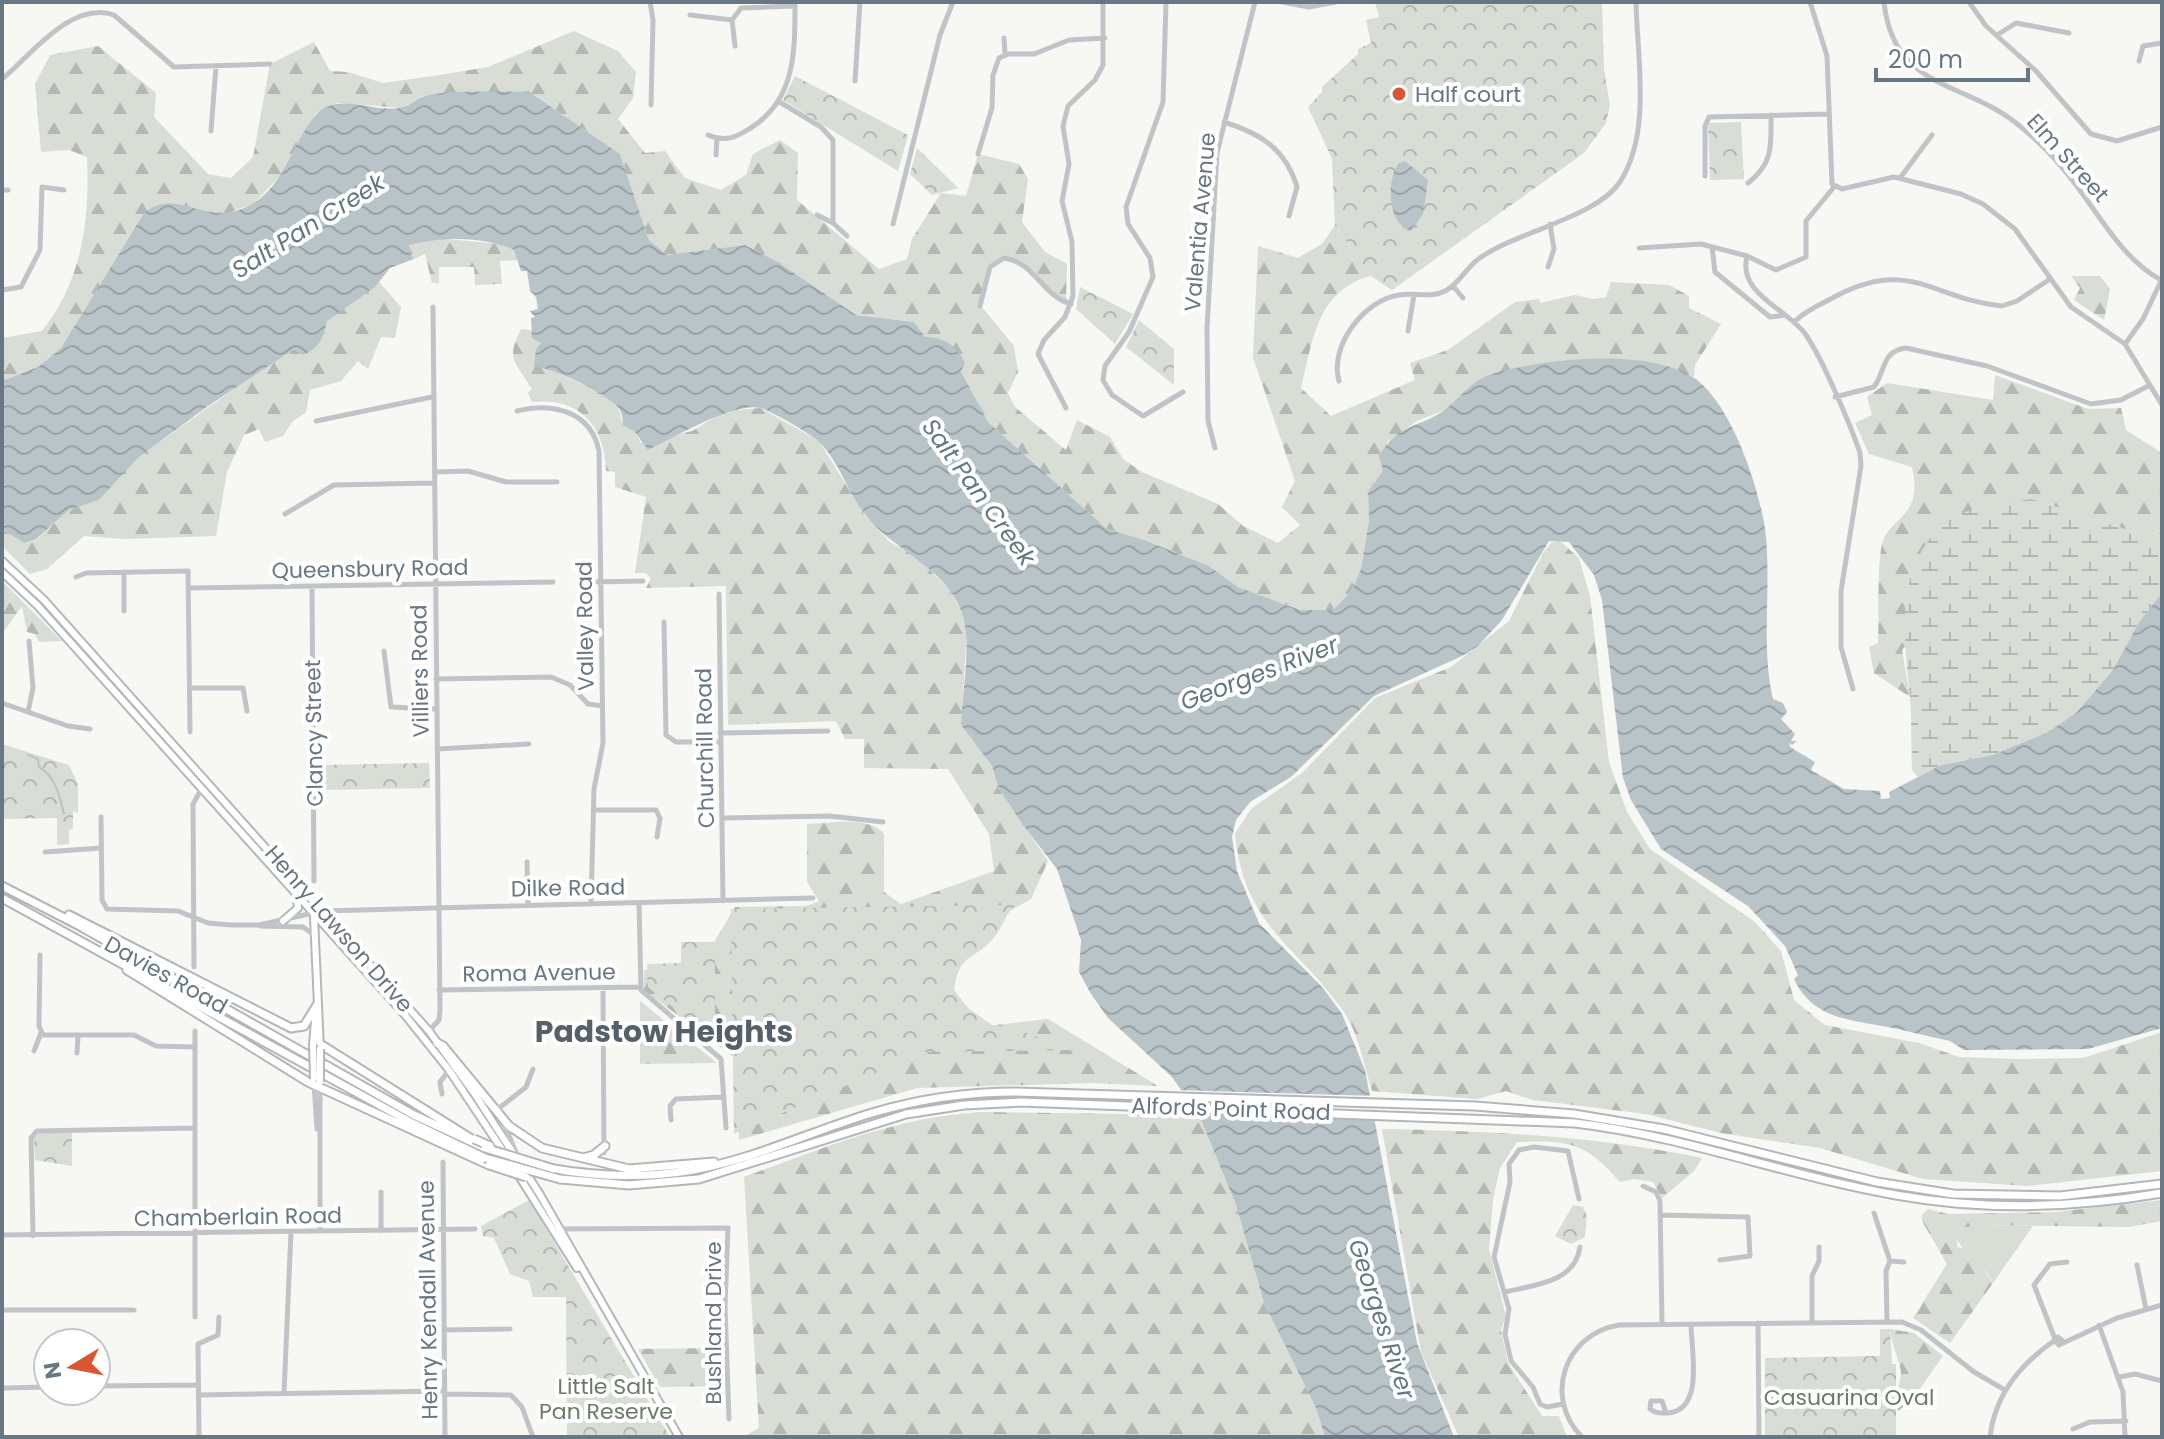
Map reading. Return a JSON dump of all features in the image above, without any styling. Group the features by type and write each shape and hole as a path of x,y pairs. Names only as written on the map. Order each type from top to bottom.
{"highway":[{"name":"Davies Road","path":"2,886 320,1079"},
{"path":"16,892 122,941 291,1028 304,1026 317,1005"},
{"name":"Davies Road","path":"2,898 82,939 320,1079"},
{"path":"82,939 320,1079 487,1162"},
{"path":"433,1044 443,1046 498,1114 527,1141 562,1155 636,1170 731,1161"},
{"path":"318,1046 473,1141"},
{"name":"Alfords Point Road","path":"320,1079 510,1157 554,1169 644,1175 731,1161 873,1113 937,1098 1002,1092 1475,1106 1632,1122 1863,1179 1953,1194 2060,1196 2162,1184"},
{"name":"Alfords Point Road","path":"320,1079 487,1162 562,1182 663,1185 731,1172 869,1124 931,1109 989,1103 1557,1122 1630,1131 1859,1187 1932,1200 2059,1205 2162,1193"},
{"path":"562,1155 587,1158 604,1149"}],"main road":[{"name":"Henry Lawson Drive","path":"2,561 44,600 429,1031 449,1070 557,1230"},
{"name":"Henry Lawson Drive","path":"2,572 37,605 433,1044 521,1165 679,1437"},
{"path":"283,921 298,908 296,895"},
{"path":"320,1079 317,940 313,913 323,911"},
{"path":"317,951 322,937 333,935"}],"street":[{"path":"650,2 653,20 651,105"},
{"path":"855,81 860,2"},
{"path":"893,224 940,35 953,2"},
{"path":"1066,408 1038,354 1071,304 1072,242 1062,201 1069,164 1064,121 1071,102 1101,71 1105,38 1103,2"},
{"path":"1166,2 1163,102 1126,207 1131,229 1150,258 1153,277 1129,332 1105,366 1103,375 1109,392 1143,416 1183,392"},
{"name":"Valentia Avenue","path":"1215,448 1208,421 1207,316 1217,153 1255,2"},
{"path":"1282,2 1309,7 1336,2"},
{"path":"1339,381 1339,355 1352,326 1388,298 1434,295 1453,286 1477,261 1550,224 1579,214 1615,187 1628,167 1639,108 1636,2"},
{"path":"1810,2 1826,49 1830,180 1834,187"},
{"name":"Elm Street","path":"1884,2 1894,40 1914,66 1933,81 2016,123 2070,178 2132,258 2162,279"},
{"path":"1969,2 2091,134 2117,141 2162,127"},
{"path":"708,135 732,139 768,116 778,101 795,60 795,4 741,8 732,20 735,46"},
{"path":"2,77 56,26 101,11 114,15 174,67 270,64"},
{"path":"690,15 732,20"},
{"path":"1997,35 2016,23 2069,33"},
{"path":"978,154 992,108 995,65 1005,54 1004,38"},
{"path":"1005,54 1029,55 1064,41 1105,38"},
{"path":"2139,61 2143,46 2162,43"},
{"path":"211,131 216,66"},
{"path":"778,101 825,130 833,140 833,223"},
{"path":"1705,176 1706,117 1828,114"},
{"path":"1748,183 1769,162 1771,115"},
{"path":"1224,122 1259,135 1284,157 1297,187 1289,216"},
{"path":"1900,178 1932,135"},
{"path":"716,155 717,138"},
{"path":"1834,187 1846,188 1886,176 1961,194 1983,204 2015,229 2075,311 2125,344 2162,405"},
{"path":"2,290 23,285 40,250 42,187 64,190"},
{"path":"1639,248 1671,245 1712,247 1747,256 1776,270 1803,259 1809,251 1804,232 1806,221 1834,187"},
{"path":"817,215 833,223 847,236"},
{"path":"1548,267 1554,249 1550,224"},
{"path":"1712,247 1715,272 1770,317 1785,315"},
{"path":"1747,256 1746,271 1757,292 1807,336 1861,459 1841,591 1841,647 1853,689"},
{"path":"980,306 990,267 1004,258 1025,265 1053,297 1071,304"},
{"path":"1794,322 1830,299 1875,279 1905,280 2002,306 2017,301 2050,279"},
{"path":"2125,344 2143,319 2162,279"},
{"path":"1453,286 1463,298"},
{"path":"1408,331 1414,295"},
{"name":"Villiers Road","path":"429,1031 440,1017 433,307"},
{"path":"1835,397 1874,387 1886,358 1896,350 1906,348 1981,364 2091,404 2121,400 2150,385"},
{"path":"316,421 432,397"},
{"name":"Valley Road","path":"517,411 564,410 581,418 595,438 600,459 602,749 594,810 591,904"},
{"path":"434,472 468,471 506,482 557,482"},
{"path":"285,514 334,485 434,483"},
{"path":"76,577 86,573 188,571 190,732"},
{"path":"124,572 124,611"},
{"path":"591,582 643,581"},
{"name":"Queensbury Road","path":"189,588 553,582"},
{"name":"Clancy Street","path":"312,586 314,881"},
{"name":"Churchill Road","path":"719,594 723,901"},
{"path":"664,622 666,735 676,742 721,742"},
{"path":"28,712 33,688 29,641"},
{"path":"384,651 391,707 436,709"},
{"path":"436,679 551,677 570,685 588,704 602,706"},
{"path":"190,688 243,688 247,711"},
{"path":"2,703 90,729"},
{"path":"720,733 828,731"},
{"path":"437,749 529,744"},
{"path":"194,967 193,804 208,781"},
{"path":"594,810 651,809 660,815 667,813"},
{"path":"657,837 660,815"},
{"path":"722,818 829,816 883,822"},
{"path":"101,817 105,908 114,911 178,911 217,924 307,928 317,940"},
{"path":"45,852 101,848"},
{"path":"527,862 528,905"},
{"name":"Dilke Road","path":"323,911 813,898"},
{"path":"639,903 640,987 650,1000 718,1056 724,1067 726,1128"},
{"path":"259,925 313,913"},
{"path":"34,1051 41,1033 40,955"},
{"name":"Roma Avenue","path":"439,990 640,987"},
{"path":"603,988 604,1149"},
{"path":"195,1031 195,1317"},
{"path":"41,1033 134,1035 156,1046 194,1047"},
{"path":"77,1053 78,1036"},
{"path":"521,1165 498,1114 500,1106 529,1083 533,1069"},
{"path":"442,1094 440,1082 449,1070"},
{"path":"320,1079 320,1231"},
{"path":"671,1120 672,1097 724,1097"},
{"path":"33,1236 31,1138 37,1131 195,1128"},
{"path":"1563,1404 1550,1407 1540,1404 1533,1387 1512,1363 1505,1334 1510,1315 1494,1254 1510,1182 1509,1164 1514,1153 1529,1147 1566,1149 1572,1160 1579,1199"},
{"name":"Henry Kendall Avenue","path":"443,1162 445,1437"},
{"path":"1643,1186 1658,1195 1662,1325"},
{"path":"381,1192 381,1231"},
{"path":"1874,1213 1890,1261 1886,1271 1887,1322"},
{"path":"1660,1215 1748,1217 1750,1256 1720,1260"},
{"name":"Bushland Drive","path":"557,1230 726,1227 729,1419"},
{"name":"Chamberlain Road","path":"2,1235 475,1229"},
{"path":"284,1393 291,1232"},
{"path":"1505,1292 1562,1275 1576,1262 1580,1247"},
{"path":"1812,1323 1812,1276 1819,1261 1819,1247"},
{"path":"1890,1261 1904,1262"},
{"path":"2058,1340 2034,1285 2050,1264 2067,1262"},
{"path":"2137,1265 2146,1309"},
{"path":"1990,1437 1995,1412 2005,1390 2024,1366 2045,1349 2058,1340 2162,1305"},
{"path":"2,1310 134,1310"},
{"path":"199,1437 198,1344 218,1335 219,1317"},
{"path":"1582,1437 1570,1422 1563,1404 1565,1369 1574,1350 1588,1337 1613,1326 1887,1322 1917,1327 1974,1372 2005,1390"},
{"path":"1758,1323 1759,1437"},
{"path":"1666,1413 1681,1409 1692,1396 1691,1324"},
{"path":"2099,1325 2119,1377 2126,1421 2125,1437"},
{"path":"444,1330 510,1329"},
{"path":"2119,1377 2135,1374 2162,1381"},
{"path":"112,1386 198,1385"},
{"path":"2,1388 32,1387"},
{"path":"198,1395 445,1392 511,1395 522,1407 533,1437"},
{"path":"2073,1429 2090,1422 2126,1421"}],"green space":[{"path":"1375,2 1602,2 1604,69 1610,105 1606,123 1584,153 1392,290 1371,276 1335,225 1332,159 1308,107 1322,92 1322,87 1358,54 1358,49 1371,43 1366,20 1379,17"},
{"path":"574,31 618,51 636,72 633,98 618,119 645,153 665,151 685,178 721,190 746,175 753,154 780,140 798,153 797,200 879,269 907,259 912,239 941,193 966,196 978,154 1019,164 1028,179 1022,222 1045,252 1067,264 1066,297 1071,304 1061,301 1025,265 998,259 990,267 981,306 1014,346 1018,372 1008,393 1015,407 1066,450 1077,420 1110,437 1123,459 1142,472 1218,504 1243,526 1278,543 1300,525 1282,507 1295,481 1253,357 1258,246 1298,258 1322,244 1335,225 1371,276 1339,293 1328,305 1314,335 1301,388 1331,416 1415,380 1410,363 1448,350 1515,302 1539,299 1540,303 1575,295 1593,299 1606,297 1611,282 1669,285 1689,296 1689,308 1721,324 1695,365 1694,377 1665,365 1552,362 1521,367 1483,378 1445,410 1417,421 1387,442 1383,470 1368,493 1369,521 1361,569 1352,590 1333,610 1300,610 1238,587 1209,566 1146,540 1107,529 988,422 961,370 925,338 914,322 856,315 778,262 745,245 667,255 649,240 620,154 528,91 423,96 402,108 338,103 316,113 282,174 253,204 228,213 202,213 185,208 144,213 61,348 38,367 2,381 2,338 42,331 56,312 75,271 85,227 87,157 69,150 41,152 35,84 50,55 98,46 156,93 154,117 208,174 231,178 253,157 270,64 314,42 330,71 348,72 383,83 488,67"},
{"path":"795,76 908,135 898,171 783,100"},
{"path":"1741,122 1744,179 1710,180 1708,123"},
{"path":"917,148 958,188 932,195 910,174"},
{"path":"437,238 500,244 514,250 520,260 500,261 502,284 475,285 474,267 439,267 439,283 432,283 425,254 414,259 407,246"},
{"path":"2071,276 2100,276 2110,289 2104,320 2074,300 2080,288"},
{"path":"379,282 401,307 395,338 381,337 368,369 358,361 341,381 310,390 306,412 292,422 283,436 265,442 259,429 244,435 227,472 216,536 124,539 84,536 47,569 30,574 2,546 2,529 24,543 35,541 69,510 99,500 138,458 277,358 294,349 303,355 315,347 332,315"},
{"path":"1080,287 1133,314 1115,344 1076,309"},
{"path":"1139,320 1174,349 1174,385 1126,347"},
{"path":"521,329 530,330 541,343 537,362 604,395 618,406 622,422 634,431 641,443 692,431 725,411 760,408 819,441 864,514 890,542 917,557 949,589 961,609 967,629 961,725 992,766 999,789 1048,861 1031,899 965,936 889,1037 1048,1019 1158,1086 1090,1083 917,1088 739,1140 736,1059 644,990 644,970 700,966 735,907 806,906 819,901 807,882 807,824 858,822 877,828 884,834 884,892 901,904 994,871 989,834 948,769 864,768 864,739 845,739 836,721 728,725 726,586 646,588 651,578 646,573 635,573 646,497 615,487 615,472 606,471 601,441 587,418 564,404 532,402 528,393 532,389 513,354"},
{"path":"1995,375 2088,409 2121,408 2126,430 2162,453 2162,535 2131,531 2031,499 1902,650 1910,697 1874,673 1869,647 1878,643 1881,549 1889,530 1909,508 1913,498 1915,485 1912,467 1869,454 1855,423 1872,415 1867,397 1887,383 1993,400"},
{"path":"2031,499 2131,531 2162,535 2162,593 2139,622 2113,670 2076,713 2048,732 1993,755 1941,765 1918,777 1912,770 1911,705 1905,648 1906,598 1911,575 1920,553 1934,534 1954,517 1980,508"},
{"path":"1560,541 1579,558 1590,596 1609,762 1627,812 1650,849 1755,922 1781,951 1794,1000 1825,1025 1919,1043 1959,1057 2083,1058 2162,1032 2162,1171 2027,1186 1923,1179 1820,1148 1721,1133 1646,1114 1533,1100 1506,1091 1477,1099 1372,1091 1348,1018 1274,930 1248,890 1235,833 1252,808 1302,773 1375,698 1451,667 1509,621 1543,553 1552,542"},
{"path":"2,581 62,641 39,642 35,634 27,632 22,606 2,634"},
{"path":"2,744 69,765 78,784 78,813 73,811 69,844 57,845 57,818 2,819"},
{"path":"429,763 430,788 322,790 322,765"},
{"path":"1016,905 988,944 964,962 954,990 968,1008 992,1025 1015,1028 1039,1038 1072,1041 1078,1050 924,1052 734,1134 731,909"},
{"path":"681,942 715,942 715,1041 648,987 647,964 681,963"},
{"path":"640,1001 717,1063 640,1064"},
{"path":"981,1112 1199,1115 1236,1205 1264,1303 1316,1408 1325,1437 743,1437 759,1428 744,1177 889,1127"},
{"path":"1382,1129 1543,1136 1623,1144 1702,1158 1694,1171 1662,1198 1653,1182 1634,1179 1620,1182 1586,1151 1563,1143 1517,1142 1500,1168 1493,1199 1489,1250 1506,1316 1501,1330 1508,1363 1542,1416 1559,1416 1567,1437 1459,1437 1421,1352"},
{"path":"41,1132 72,1132 72,1166 35,1160 34,1138"},
{"name":"Little Salt Pan Reserve","path":"529,1200 670,1437 567,1437 566,1297 533,1297 529,1281 510,1274 494,1238 483,1236 481,1226"},
{"path":"2162,1200 2162,1221 2129,1227 1976,1225 1954,1230 1958,1247 1972,1252 1993,1283 1950,1343 1913,1318 1947,1264 1922,1221 1922,1215 1928,1209 1948,1214 2055,1212"},
{"path":"1573,1205 1583,1207 1587,1216 1585,1237 1571,1244 1555,1236"},
{"path":"1976,1225 2033,1226 1993,1283 1960,1244 1953,1230"},
{"name":"Casuarina Oval","path":"1880,1329 1890,1329 1892,1364 1896,1364 1896,1437 1765,1437 1765,1358 1880,1356"},
{"path":"1890,1329 1914,1333 1943,1356 1911,1401 1898,1411 1901,1372"},
{"path":"721,1348 721,1386 660,1387 638,1349"}],"water":[{"path":"528,91 620,154 649,240 667,255 745,245 778,262 856,315 914,322 925,337 943,340 958,351 965,363 961,371 988,422 1107,529 1145,540 1209,566 1238,587 1300,610 1333,610 1352,590 1361,569 1369,521 1368,493 1383,470 1379,456 1387,445 1403,431 1447,408 1484,377 1517,368 1595,359 1656,363 1691,376 1706,388 1731,426 1758,497 1766,537 1769,680 1773,699 1783,703 1787,712 1781,719 1795,734 1791,741 1797,741 1792,745 1789,743 1790,747 1815,762 1811,770 1844,789 1880,791 1881,799 1890,798 1889,792 1941,765 1993,755 2048,732 2076,713 2113,670 2139,622 2162,593 2162,1028 2088,1049 1964,1050 1950,1041 1840,1017 1809,1001 1794,979 1798,975 1785,946 1748,906 1661,849 1631,800 1623,778 1602,600 1594,575 1569,542 1549,541 1502,620 1478,646 1374,696 1291,777 1250,802 1236,820 1232,837 1237,871 1259,923 1323,988 1342,1014 1365,1070 1417,1343 1454,1437 1325,1437 1316,1408 1264,1303 1236,1205 1199,1115 1172,1077 1108,1018 1091,994 1079,972 1081,940 1057,869 999,789 992,766 961,725 967,650 961,610 953,594 930,569 875,526 852,495 825,448 814,438 765,410 749,408 720,415 648,450 634,431 623,425 618,407 611,401 565,376 534,367 536,349 541,343 532,338 531,318 535,317 530,311 538,309 536,297 530,291 527,271 521,271 514,250 475,240 433,240 407,246 414,259 390,268 375,287 327,321 317,346 303,355 294,349 208,406 138,458 99,500 69,510 35,540 24,543 2,529 2,381 38,367 61,348 144,213 170,204 220,213 252,204 273,186 315,116 334,104 392,109 437,94"},
{"path":"1405,161 1428,180 1423,214 1411,231 1397,220 1391,200 1395,170 1399,163"}],"pier":[{"path":"1176,1090 1376,1096 1379,1120 1193,1113"}],"waterway":[{"path":"28,755 38,759 39,767 53,781 64,814"}],"place":[{"name":"Half court","path":"1399,94"}],"district":[{"name":"Padstow Heights","path":"664,1031"}],"water label":[{"name":"Salt Pan Creek","path":"308,226"},
{"name":"Salt Pan Creek","path":"979,492"},
{"name":"Georges River","path":"1259,673"},
{"name":"Georges River","path":"1382,1319"}]}
